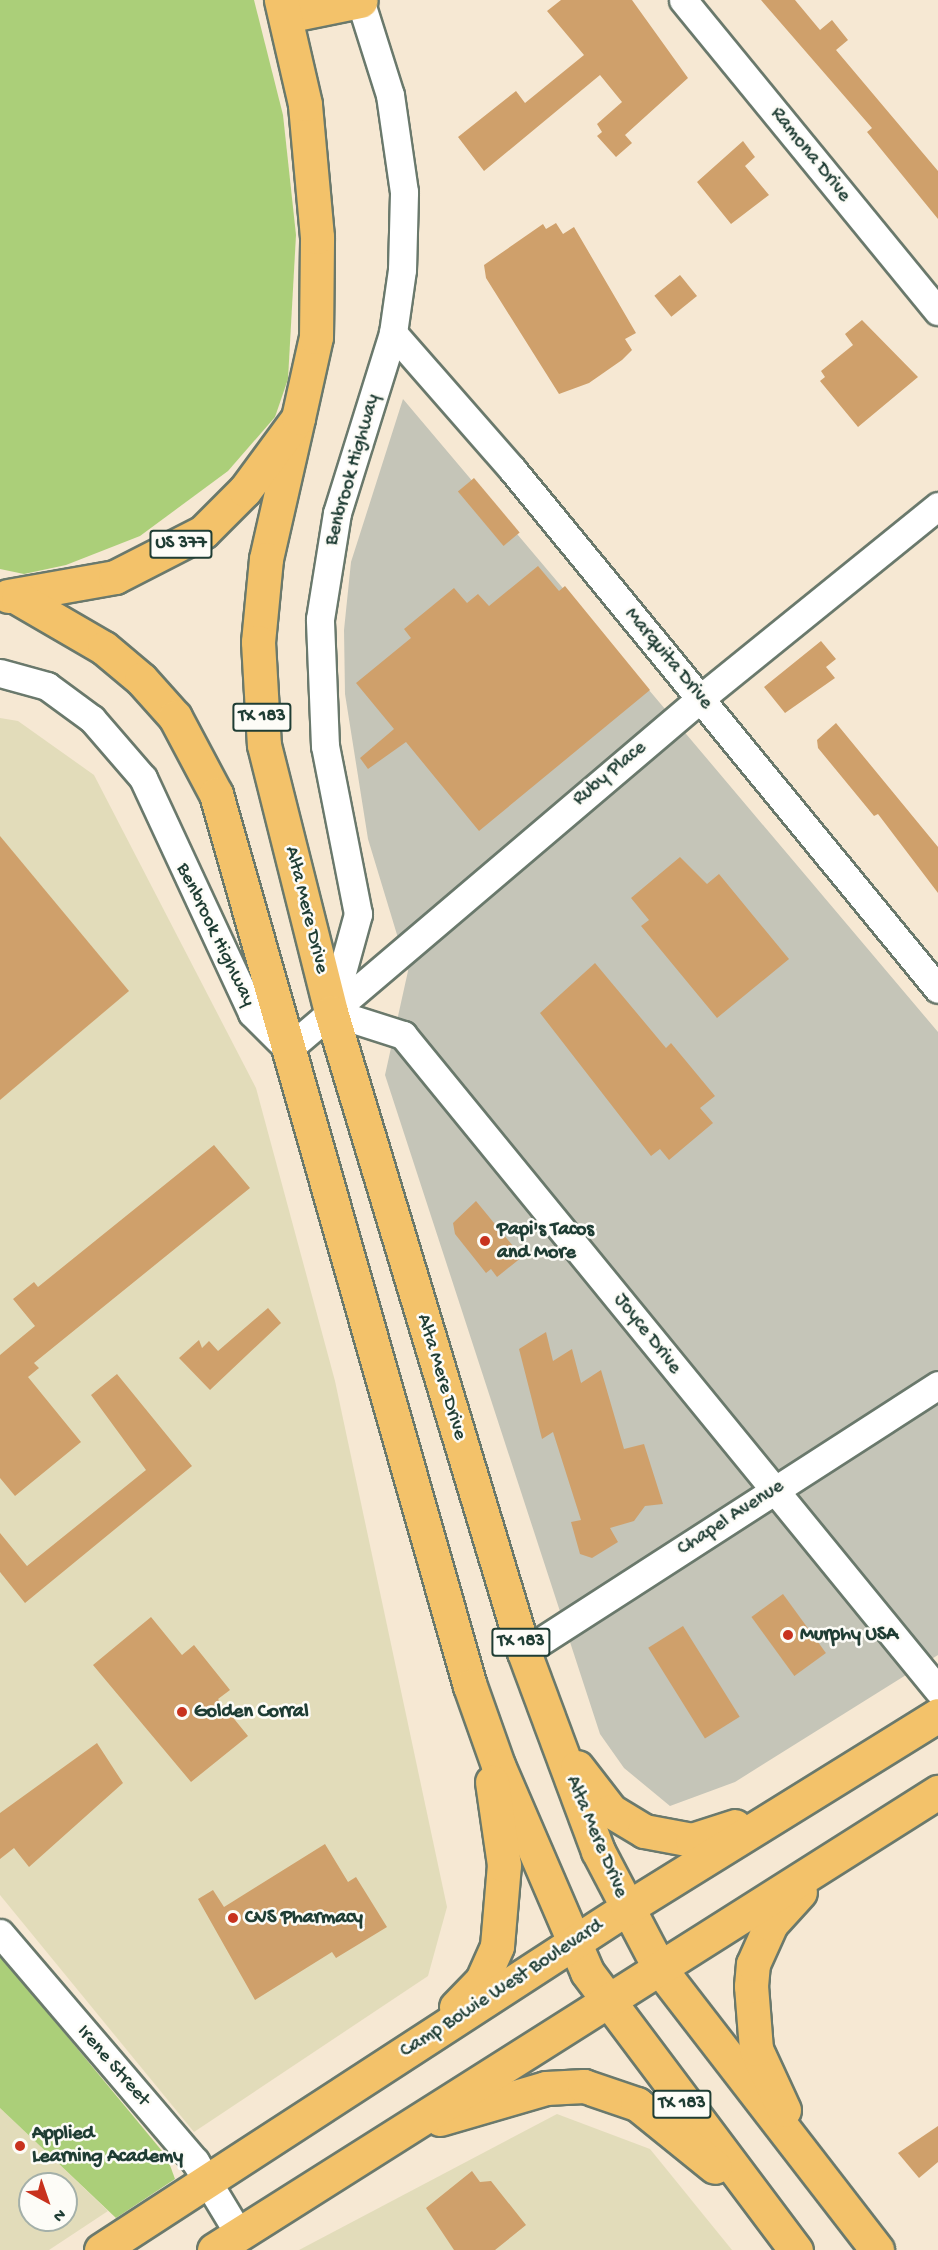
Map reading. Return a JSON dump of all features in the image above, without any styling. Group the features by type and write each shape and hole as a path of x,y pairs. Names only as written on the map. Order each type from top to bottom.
{"main road":[{"path":"284,8 360,0"},
{"name":"US 377","path":"9,596 115,577 203,532 245,490 298,418 316,338 317,237 305,104 284,8"},
{"name":"Alta Mere Drive","path":"298,418 266,559 258,642 264,745 331,1012 524,1652 554,1737 627,1908 660,1970 877,2250"},
{"name":"TX 183","path":"9,596 104,648 175,717 216,794 484,1724 571,1943 606,2002 796,2250"},
{"path":"554,1737 611,1811 644,1831 692,1840 722,1833 927,1722"},
{"name":"Camp Bowie West Boulevard","path":"101,2250 571,1943 927,1722"},
{"path":"417,2044 482,1980 497,1946 504,1865 484,1724"},
{"path":"227,2242 938,1792"},
{"path":"812,2165 756,2049 750,2014 753,1964 771,1924 795,1896 881,1829"},
{"path":"425,2118 450,2119 546,2088 608,2091 637,2103 760,2204"}],"street":[{"name":"Benbrook Highway","path":"331,1012 358,914 325,746 320,619 337,513 393,333 402,270 404,192 390,95 360,0"},
{"name":"Ramona Drive","path":"683,0 938,311"},
{"name":"Marquita Drive","path":"393,333 701,698 938,989"},
{"name":"Ruby Place","path":"288,1049 701,698 938,506"},
{"name":"Benbrook Highway","path":"0,673 47,686 92,719 143,778 252,1013 288,1049"},
{"name":"Joyce Drive","path":"331,1012 403,1035 938,1690"},
{"name":"Chapel Avenue","path":"524,1652 938,1385"},
{"name":"Irene Street","path":"0,1933 195,2161 227,2242"}],"shaded area":[{"path":"403,399 938,1032 938,1655 735,1782 670,1806 624,1768 600,1734 385,1075 408,971 368,839 345,694 344,630 351,562"},
{"path":"0,718 18,721 94,775 256,1088 335,1381 447,1907 428,1976 194,2132 0,1895"},
{"name":"Applied Learning Academy","path":"0,2108 67,2172 18,2172 18,2232 76,2232 49,2250 0,2250"},
{"path":"557,2114 650,2149 732,2250 299,2250"},
{"name":"Applied Learning Academy","path":"78,2182 108,2211 78,2231"}],"green space":[{"path":"0,0 254,0 283,115 296,235 288,379 275,417 228,471 140,536 66,565 24,574 0,569"},
{"path":"0,1955 167,2157 175,2179 116,2218 78,2182 78,2172 67,2172 0,2108"}],"building":[{"path":"561,0 632,0 688,78 625,135 632,143 616,157 597,136 602,132 597,124 622,102 600,75 484,171 458,137 516,91 525,103 584,55 547,11"},
{"path":"761,0 795,0 820,30 832,20 848,40 836,50 938,171 938,219 867,132 872,128"},
{"path":"743,141 755,157 745,166 769,195 731,224 697,182"},
{"path":"556,223 563,234 574,227 636,333 625,339 632,350 622,360 589,383 559,394 486,278 484,265 543,224 546,229"},
{"path":"680,275 697,296 671,317 654,296"},
{"path":"862,320 918,377 858,427 820,381 825,377 821,371 853,345 845,334"},
{"path":"474,478 520,532 504,546 458,491"},
{"path":"538,566 559,591 565,586 650,690 479,831 406,742 368,769 360,758 394,729 356,683 411,638 404,629 454,588 467,603 478,594 489,606"},
{"path":"821,641 836,659 826,667 835,678 785,713 764,687"},
{"path":"836,723 938,847 938,893 878,814 874,816 818,748 817,740"},
{"path":"0,836 129,991 0,1100"},
{"path":"680,857 707,884 719,874 789,959 717,1018 641,926 649,920 631,898"},
{"path":"595,963 666,1048 671,1043 715,1096 700,1108 713,1123 669,1160 660,1149 651,1156 540,1013"},
{"path":"214,1145 250,1188 34,1363 39,1368 28,1377 81,1442 15,1496 0,1478 0,1355 35,1326 13,1299 34,1282 38,1287"},
{"name":"Papi's Tacos and More","path":"476,1201 522,1257 497,1277 491,1269 486,1273 455,1234 453,1223"},
{"path":"268,1308 281,1323 210,1390 179,1358 199,1340 202,1348 209,1341 218,1351"},
{"path":"546,1332 553,1361 572,1349 581,1383 601,1370 624,1449 644,1444 663,1504 645,1506 634,1521 610,1528 618,1542 592,1558 580,1554 571,1522 581,1520 553,1432 542,1439 519,1349"},
{"path":"117,1374 192,1466 25,1603 0,1572 0,1533 27,1566 146,1470 91,1395"},
{"name":"Murphy USA","path":"783,1594 826,1653 794,1676 751,1617"},
{"name":"Golden Corral","path":"151,1617 182,1655 194,1645 230,1690 218,1699 248,1736 191,1782 93,1665"},
{"path":"683,1626 740,1717 705,1738 648,1648"},
{"path":"97,1743 123,1783 29,1867 14,1848 0,1859 0,1813"},
{"name":"CVS Pharmacy","path":"325,1844 348,1882 356,1877 387,1927 336,1958 332,1952 255,2000 198,1899 213,1890 224,1907"},
{"path":"938,2126 938,2162 919,2178 898,2153"},
{"path":"472,2171 480,2182 491,2181 526,2225 495,2250 454,2250 426,2208"}],"place":[{"name":"Papi's Tacos and More","path":"485,1241"},
{"name":"Murphy USA","path":"788,1635"},
{"name":"Golden Corral","path":"182,1712"},
{"name":"CVS Pharmacy","path":"233,1918"},
{"name":"Applied Learning Academy","path":"20,2146"}]}
